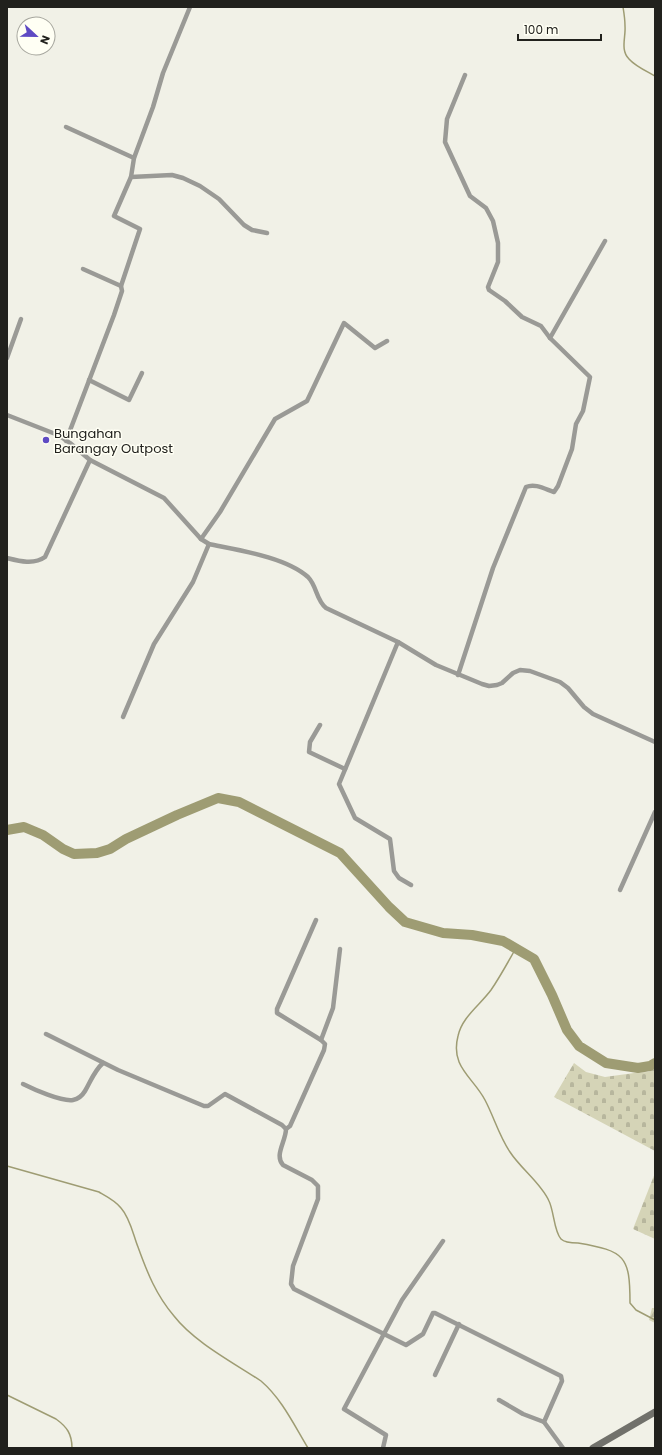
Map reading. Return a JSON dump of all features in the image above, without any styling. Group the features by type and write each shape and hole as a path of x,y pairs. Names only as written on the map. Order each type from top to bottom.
{"main road":[{"path":"593,1448 655,1412"}],"street":[{"path":"66,441 114,315 140,229 114,216 131,177 134,158 163,73 190,7"},
{"path":"458,675 493,568 526,487 535,485 554,492 558,486 572,449 576,424 583,412 590,377 550,338 541,326 522,317 489,290 488,287 498,262 498,243 493,221 486,208 470,196 446,142 447,119 465,75"},
{"path":"66,127 134,158"},
{"path":"131,177 172,175 183,178 215,195 244,225 252,230 266,233"},
{"path":"550,338 605,241"},
{"path":"83,269 122,286"},
{"path":"7,358 21,319"},
{"path":"201,539 220,512 275,419 307,401 344,322 375,348 387,341"},
{"path":"89,380 129,400 142,373"},
{"path":"7,415 58,435 90,460 164,498 201,539 209,544 271,558 293,567 309,578 322,605 398,642 436,665 489,686 502,683 517,671 530,671 564,684 584,707 593,714 655,742"},
{"path":"7,558 34,562 40,560 44,556 90,460"},
{"path":"123,717 154,644 193,582 209,544"},
{"path":"398,642 340,784 355,818 390,839 394,871 398,878 411,885"},
{"path":"320,725 310,742 309,752 345,769"},
{"path":"620,890 655,812"},
{"path":"316,920 277,1009 277,1013 325,1044 324,1050 290,1126 286,1129 286,1134 278,1157 279,1162 283,1165 312,1180 318,1186 318,1199 293,1266 291,1284 294,1289 406,1345 423,1334 434,1313 459,1324 561,1376 562,1381 544,1422"},
{"path":"321,1040 333,1008 340,949"},
{"path":"46,1034 103,1063 204,1106 208,1106 225,1094 282,1125 286,1129"},
{"path":"23,1084 45,1094 72,1100 80,1097 98,1067 103,1063"},
{"path":"384,1448 386,1435 344,1409 383,1333 402,1300 443,1240"},
{"path":"434,1375 459,1324"},
{"path":"498,1400 523,1414 544,1422 564,1448"}],"green space":[{"path":"574,1063 586,1072 605,1077 648,1072 655,1069 655,1151 554,1097"},
{"path":"655,1173 655,1239 633,1229"},
{"path":"652,1308 655,1308 655,1323 649,1320"}],"waterway":[{"path":"623,7 625,23 624,48 626,55 634,64 655,76"},
{"path":"7,830 24,827 43,835 63,849 74,854 97,853 110,849 126,839 218,798 239,802 340,853 389,907 405,922 443,933 472,935 503,941 534,959 567,1030 579,1046 606,1063 638,1068 650,1066 655,1063"},
{"path":"516,948 487,996 463,1023 458,1036 456,1047 457,1056 464,1071 485,1100 510,1152 541,1188 549,1201 557,1232 561,1239 571,1243 606,1249 622,1258 626,1265 628,1275 630,1303 636,1310 655,1320"},
{"path":"7,1166 99,1192 119,1205 127,1216 141,1256 157,1292 168,1308 182,1326 192,1335 215,1352 261,1381 275,1396 287,1413 308,1448"},
{"path":"7,1395 60,1422 70,1435 72,1448"}],"place":[{"name":"Bungahan Barangay Outpost","path":"46,440"}]}
